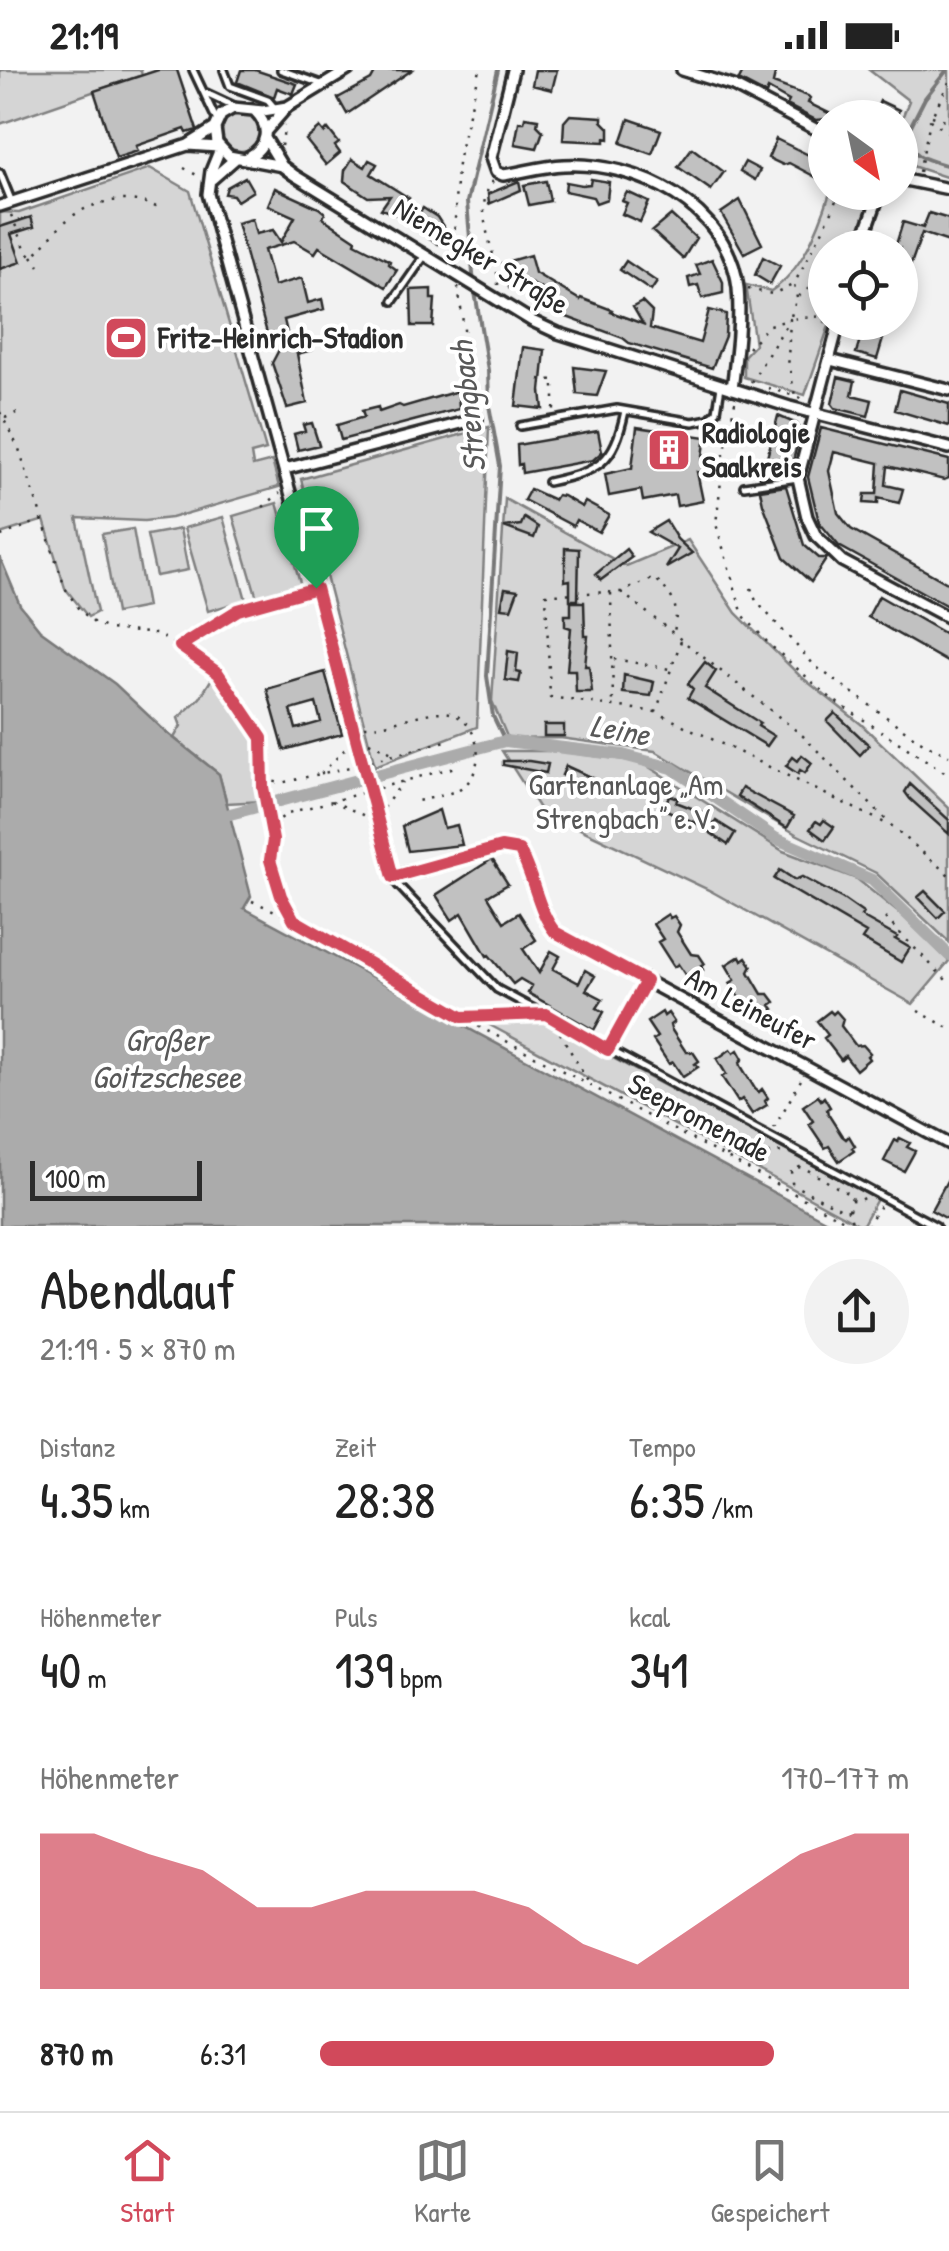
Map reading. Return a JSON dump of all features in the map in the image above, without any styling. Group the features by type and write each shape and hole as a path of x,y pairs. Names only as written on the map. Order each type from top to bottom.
{"street":[{"path":"0,206 11,208 188,144 216,125 224,112 237,107 262,112 280,110 348,70"},
{"path":"513,70 491,158 496,172 503,175 568,164 640,174 680,197 705,220 731,263 738,286 731,386"},
{"path":"682,70 733,86 808,125"},
{"name":"Niemegker Straße","path":"252,109 260,116 282,166"},
{"path":"248,157 258,151 280,110"},
{"path":"216,125 219,148 208,194 360,746"},
{"path":"188,144 219,148 236,158 212,179"},
{"name":"Niemegker Straße","path":"236,158 248,157 282,166 558,334 815,414 949,448"},
{"path":"918,181 949,189"},
{"path":"835,340 798,478 807,517 826,547 842,561 949,618"},
{"path":"830,360 949,390"},
{"path":"285,469 477,418"},
{"name":"Am Leineufer","path":"393,877 501,847 519,850 532,872 546,922 555,932 949,1144"}],"lane":[{"path":"193,70 206,93 216,125"},
{"path":"224,70 230,86 268,100 280,110"},
{"path":"281,70 324,85"},
{"path":"217,98 230,86"},
{"path":"206,93 237,107"},
{"path":"0,172 11,208"},
{"path":"394,301 426,254"},
{"path":"520,426 625,410 692,422 710,419 731,386"},
{"path":"548,482 582,475 600,466 618,442 625,410"},
{"path":"744,486 798,478"},
{"name":"Seepromenade","path":"360,746 393,877 497,989 936,1226"},
{"path":"618,1028 646,981"}],"path":[{"path":"448,258 456,236 456,178 480,70"},
{"path":"919,166 931,118 949,82"},
{"path":"275,154 286,132 280,110"},
{"path":"931,118 949,121"},
{"path":"931,118 949,132"},
{"path":"184,168 199,176"},
{"path":"486,191 484,213 498,285"},
{"path":"32,256 68,218 84,210 125,200 143,200 158,208"},
{"path":"11,208 26,250 40,266"},
{"path":"738,286 772,294 794,284 832,210"},
{"path":"458,276 477,418"},
{"path":"794,284 797,298 790,320 751,383 731,386 716,524 743,615 769,644 833,700 949,775"},
{"path":"797,298 808,289"},
{"path":"742,352 769,325 808,318"},
{"path":"790,320 788,359 795,396"},
{"path":"539,379 554,380 554,420"},
{"path":"765,388 820,403"},
{"path":"4,418 23,410"},
{"path":"0,412 19,449 65,588 78,608 109,629 156,634 180,646 218,673 257,727 262,738 263,787 270,816 272,874 294,920"},
{"path":"263,507 274,496 290,489"},
{"path":"1,536 44,520"},
{"path":"674,632 673,597 655,578 621,592 546,594 550,697 656,712 893,826"},
{"path":"180,646 238,610 316,588"},
{"path":"752,588 756,602 815,666 920,741 949,756"},
{"path":"611,592 614,706"},
{"path":"621,592 803,736 949,876"},
{"path":"656,712 682,638"},
{"path":"612,658 671,669"},
{"path":"354,725 378,726 450,713 466,723 474,734 478,760 468,782 414,802"},
{"name":"Seepromenade","path":"252,901 294,920 462,1017 854,1225"},
{"path":"885,918 949,984"},
{"path":"918,1011 949,1028"},
{"path":"462,1017 550,1016 591,1087"},
{"path":"772,1130 808,1068"},
{"path":"725,1156 792,1150 791,1177 797,1186 849,1210"},
{"path":"794,1168 800,1167 852,1196 849,1210 854,1225"},
{"path":"794,1194 797,1186"},
{"path":"851,1200 858,1201 871,1191"},
{"path":"868,1226 876,1212"}],"green space":[{"path":"0,70 141,70 142,75 0,124"},
{"path":"869,70 949,70 949,178 918,168 918,100 908,100"},
{"path":"241,113 255,118 260,132 255,146 241,151 227,146 222,132 227,118"},
{"path":"150,168 190,191 266,450 251,454 253,466 272,461 279,487 171,518 77,518 97,612 88,617 65,588 44,520 0,534 0,212 19,213"},
{"path":"824,210 868,210 861,230 816,230"},
{"path":"808,246 808,340 824,340 805,395 744,377 744,356 755,344 746,285 771,291"},
{"path":"489,427 477,727 375,766 301,479"},
{"path":"505,499 626,566 688,540 736,613 799,675 861,724 949,808 949,942 876,873 796,834 655,751 560,738 508,739 492,701"},
{"path":"277,503 301,586 257,598 233,516"},
{"path":"223,517 246,600 208,611 184,528"},
{"path":"133,529 147,607 116,613 102,534"},
{"path":"180,529 188,570 156,576 147,535"},
{"path":"214,675 256,734 263,801 227,803 219,774 174,738 181,726 178,718 200,698"},
{"name":"Gartenanlage „Am Strengbach” e.V.","path":"502,751 556,751 641,762 783,851 857,879 949,961 913,1004 709,890 540,810"},
{"path":"532,1015 877,1199 862,1226 473,1016"}],"water":[{"name":"Großer Goitzschesee","path":"0,557 20,605 40,630 115,684 219,774 251,896 244,908 836,1226 0,1226"}],"building":[{"path":"158,70 177,70 197,130 187,133 185,129 136,146 138,151 116,158 94,91"},
{"path":"241,70 255,70 297,84 293,94 277,88 274,97 237,82"},
{"path":"412,70 347,114 338,98 371,80 376,71"},
{"path":"535,70 557,70 552,90 532,85"},
{"path":"744,70 776,70 773,83 810,98 808,116 768,89 766,94 739,80"},
{"path":"570,115 602,117 609,128 609,139 563,140 564,122"},
{"path":"525,117 538,119 537,125 543,131 537,148 515,144 519,122 524,122"},
{"path":"629,119 661,130 652,154 621,143"},
{"path":"320,128 324,133 328,129 339,143 335,146 340,153 326,165 306,140"},
{"path":"776,139 808,155 808,173 789,163 783,165 768,158"},
{"path":"692,148 724,172 711,190 678,167"},
{"path":"352,159 365,167 369,160 377,164 371,174 409,198 397,215 381,209 390,196 368,197 344,181"},
{"path":"745,162 760,170 755,180 740,171"},
{"path":"245,177 253,191 237,201 233,195 225,194 227,187"},
{"path":"591,179 609,182 607,199 596,203 593,197 565,191 566,182 582,185 590,184"},
{"path":"519,181 521,190 489,204 488,194"},
{"path":"546,181 550,201 529,205 524,185"},
{"path":"275,188 319,208 325,213 323,218 355,243 390,261 397,270 386,287 319,247 315,253 294,241 264,250 274,286 302,278 308,303 322,299 324,309 284,320 289,341 308,336 312,350 297,354 307,403 287,408 272,363 282,344 271,348 237,223 252,219 256,234 273,230 281,242 295,217 268,205"},
{"path":"627,192 649,202 640,222 622,214"},
{"path":"740,200 762,244 744,253 721,213"},
{"path":"423,208 437,217 446,231 438,244 411,226"},
{"path":"929,213 949,219 949,242 922,233 918,244 918,230 901,230 903,222 923,228"},
{"path":"671,215 696,238 683,259 652,231"},
{"path":"31,217 34,227 11,234 21,262 0,269 0,227"},
{"path":"530,255 535,273 580,300 643,324 633,307 642,302 652,312 650,328 700,343 709,310 726,314 725,336 712,368 629,343 551,311 537,304 544,290 528,282 524,288 513,282 509,287 502,263"},
{"path":"763,257 780,266 770,284 755,275"},
{"path":"712,259 723,282 723,293 702,298 698,285 690,287 688,278 700,274 696,265"},
{"path":"626,261 657,282 651,291 620,270"},
{"path":"431,289 431,299 435,299 433,326 412,326 411,290"},
{"path":"860,340 883,340 877,359 856,353"},
{"path":"523,347 545,350 543,409 516,406"},
{"path":"574,367 606,371 597,396 577,394"},
{"path":"838,377 855,381 852,395 872,400 868,416 835,408 832,404"},
{"path":"900,390 949,404 949,426 895,410"},
{"path":"458,391 459,409 341,440 337,425 364,417 362,411 403,407"},
{"path":"778,416 797,424 800,433 794,457 789,473 759,477 757,470 764,469"},
{"path":"312,423 319,445 298,450 294,434 305,431 303,425"},
{"path":"637,427 706,437 702,462 712,464 710,474 697,472 703,501 677,506 675,495 643,501 641,490 609,496 605,474 632,468"},
{"path":"821,428 949,460 949,478 944,480 888,466 886,485 903,489 899,503 878,498 878,504 864,503 865,494 877,494 879,463 834,452 829,471 838,513 851,529 949,584 949,607 839,546 819,522 808,477"},
{"path":"598,431 602,452 593,460 522,473 521,464 518,465 517,445"},
{"path":"786,486 804,545 819,558 827,558 811,582 784,558 763,504 760,490"},
{"path":"530,489 554,500 557,495 563,496 582,507 585,502 609,515 599,532 576,520 573,526 524,500"},
{"path":"524,518 538,527 534,538 504,527 521,525"},
{"path":"666,521 692,553 666,568 678,549 648,532"},
{"path":"565,548 579,549 578,600 570,600 570,580 565,581"},
{"path":"626,549 632,557 601,580 596,574"},
{"path":"505,588 518,590 511,609 501,608"},
{"path":"879,596 949,636 949,663 868,617"},
{"path":"571,602 584,602 588,636 585,666 589,666 592,692 576,692 575,670 567,670 571,628 565,626 565,615 571,615"},
{"path":"508,651 518,653 519,682 505,680"},
{"path":"705,662 716,671 705,688 774,736 767,746 688,698 693,689 688,684"},
{"path":"325,672 342,734 284,750 267,689","holes":["316,703 321,722 296,729 291,710"]},
{"path":"624,675 654,682 651,696 623,693"},
{"path":"835,713 869,745 860,755 827,721"},
{"path":"544,725 564,725 564,736 544,736"},
{"path":"802,755 812,763 805,773 800,770 798,774 786,766 793,757 798,761"},
{"path":"503,761 548,764 546,773 503,765"},
{"path":"566,766 597,780 594,787 562,775"},
{"path":"910,784 949,820 949,834 910,799 905,792"},
{"path":"742,788 794,816 787,828 737,796"},
{"path":"669,795 678,798 676,802 704,813 698,824 664,809"},
{"path":"439,810 444,828 457,825 462,845 408,851 402,826"},
{"path":"824,820 834,827 825,840 810,829 816,821 821,824"},
{"path":"716,821 735,833 728,845 709,832"},
{"path":"492,859 508,884 488,896 504,922 519,913 536,940 523,949 539,973 551,951 560,956 553,969 579,983 585,970 595,976 586,990 603,999 597,1008 604,1012 594,1030 528,993 532,986 520,979 513,984 487,956 462,913 452,920 436,895"},
{"path":"780,870 843,899 863,913 865,919 897,937 910,948 901,962 862,939 866,933 774,879"},
{"path":"925,891 945,911 938,918 918,897"},
{"path":"668,914 680,925 677,932 691,954 699,955 705,964 701,966 703,970 688,979 678,964 674,967 658,942 663,939 653,924"},
{"path":"740,956 742,960 746,957 752,966 749,972 762,994 769,994 775,1002 771,1005 774,1009 759,1018 750,1003 745,1006 730,983 735,980 726,965"},
{"path":"836,1011 843,1019 841,1026 856,1046 863,1045 870,1053 869,1059 856,1070 845,1056 841,1060 824,1038 828,1035 817,1021"},
{"path":"662,1012 664,1016 668,1013 674,1022 671,1029 686,1052 693,1052 699,1061 695,1064 698,1067 683,1077 653,1040 657,1037 647,1022"},
{"path":"731,1049 734,1053 738,1050 743,1059 741,1066 755,1089 762,1089 768,1098 767,1105 752,1114 742,1099 738,1102 722,1077 726,1074 717,1059"},
{"path":"818,1096 821,1100 824,1097 830,1107 828,1114 842,1136 849,1136 855,1146 839,1161 809,1124 813,1121 803,1106"},
{"path":"900,1138 915,1151 904,1171 884,1161"},
{"path":"949,1177 949,1220 931,1210"}],"waterway":[{"name":"Strengbach","path":"498,70 467,202 474,286 500,466 487,676 493,716 505,741"},
{"path":"947,70 925,98 905,137 917,154 949,166"},
{"name":"Leine","path":"230,814 505,741 623,755 672,768 775,838 872,880 949,955"}],"place":[{"name":"Fritz-Heinrich-Stadion","path":"126,338"},
{"name":"Radiologie Saalkreis","path":"669,450"}],"route":[{"path":"316,588 393,877 501,847 519,850 532,872 546,922 555,932 646,981 608,1050 546,1014 462,1017 294,920 272,874 272,825 263,787 262,738 218,673 180,646 238,610 316,588"}]}
